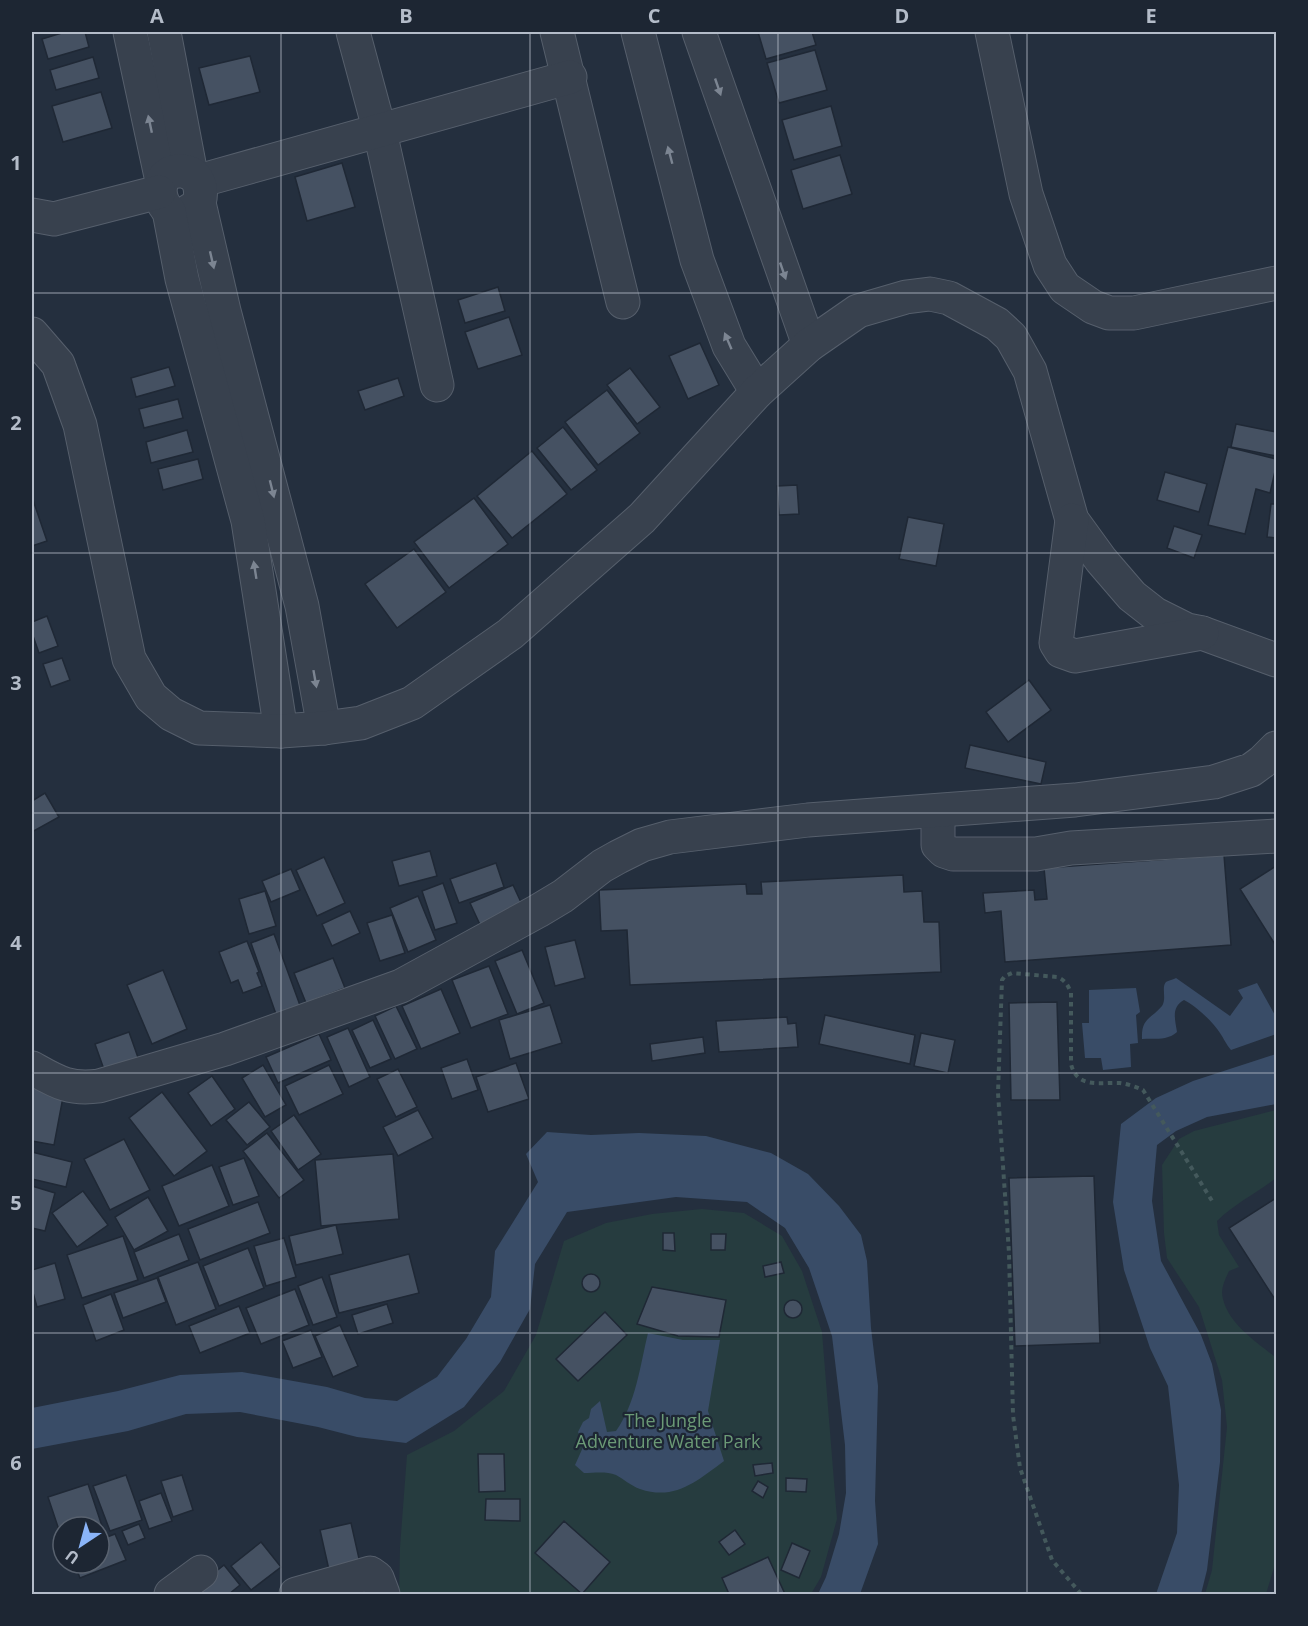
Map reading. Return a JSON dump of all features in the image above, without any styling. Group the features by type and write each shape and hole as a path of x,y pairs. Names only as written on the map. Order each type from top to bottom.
{"street":[{"path":"352,32 380,132 436,385"},
{"path":"557,32 623,302"},
{"path":"638,32 697,260 729,346 757,392"},
{"path":"699,32 809,345"},
{"path":"992,32 1026,194 1050,265 1065,288 1093,307 1109,313 1134,313 1276,283"},
{"path":"280,731 248,521 182,279 180,190 165,39 132,42 180,190 236,351 302,606 324,728"},
{"path":"32,215 54,219 180,190 570,78"},
{"path":"32,334 58,364 80,425 129,659 151,697 171,714 199,728 280,731 324,728 362,723 412,704 510,634 642,518 757,392 809,345 858,311 906,297 930,294 949,297 997,324 1011,337 1030,371 1072,520 1101,560 1132,596 1155,614 1187,630 1202,633 1276,660"},
{"path":"204,363 236,351"},
{"path":"231,459 263,452"},
{"path":"1072,520 1056,643 1062,651 1075,656 1202,633"},
{"path":"262,616 302,606"},
{"path":"32,1068 67,1086 85,1088 99,1086 225,1049 366,999 401,986 502,932 563,896 602,866 618,857 642,845 670,837 808,820 1075,800 1214,782 1251,770 1276,748"},
{"path":"938,811 938,845 944,851 953,854 1036,854 1071,848 1276,836"},
{"path":"171,1594 201,1572"},
{"path":"296,1594 370,1573 377,1578 383,1594"}],"path":[{"path":"1080,1594 1052,1560 1020,1468 1013,1415 1009,1265 998,1093 1004,977 1012,972 1057,976 1063,980 1071,993 1071,1064 1077,1077 1089,1083 1124,1083 1143,1090 1214,1204"}],"green space":[{"path":"1276,1110 1276,1178 1217,1221 1219,1235 1239,1267 1229,1271 1223,1285 1222,1295 1226,1308 1237,1324 1276,1360 1276,1561 1266,1594 1205,1594 1212,1570 1227,1427 1222,1380 1199,1307 1167,1258 1162,1165 1179,1139 1194,1131"},
{"name":"The Jungle Adventure Water Park","path":"702,1209 744,1213 782,1236 802,1271 822,1332 837,1519 821,1577 811,1594 399,1594 407,1455 454,1431 504,1391 536,1335 564,1241 606,1223 652,1214"}],"water":[{"path":"1176,978 1230,1016 1243,998 1238,990 1257,983 1276,1017 1276,1034 1231,1050 1209,1019 1184,1000 1176,1010 1177,1032 1165,1038 1142,1039 1145,1023 1162,1006 1166,982"},
{"path":"1136,988 1140,1012 1136,1015 1138,1043 1130,1044 1131,1067 1103,1070 1101,1058 1085,1058 1082,1023 1089,1023 1089,990"},
{"path":"1276,1054 1276,1104 1207,1117 1176,1131 1157,1145 1152,1201 1161,1261 1201,1335 1212,1364 1221,1410 1220,1462 1207,1570 1201,1594 1156,1594 1177,1533 1179,1485 1168,1386 1150,1348 1124,1270 1113,1202 1121,1124 1156,1098 1193,1081"},
{"path":"547,1132 591,1135 639,1133 706,1136 771,1153 808,1174 839,1206 861,1235 867,1261 871,1328 878,1386 875,1501 878,1544 860,1594 818,1594 826,1577 839,1534 846,1493 845,1445 832,1336 809,1268 785,1228 747,1202 676,1197 567,1212 535,1264 530,1309 500,1362 464,1407 406,1443 357,1437 240,1412 186,1414 128,1431 32,1449 32,1408 118,1391 180,1375 242,1372 327,1387 365,1398 397,1401 437,1377 466,1339 491,1297 495,1251 538,1182 526,1154"},
{"path":"648,1333 683,1340 720,1340 708,1411 724,1461 695,1482 675,1491 653,1492 640,1489 616,1475 584,1473 575,1465 584,1445 578,1432 583,1422 589,1418 591,1409 600,1401 607,1432 616,1431 623,1420 636,1384"}],"building":[{"path":"65,32 85,32 89,47 48,59 42,39"},
{"path":"758,32 812,32 816,45 766,59"},
{"path":"815,50 827,90 779,103 767,63"},
{"path":"250,56 260,92 209,105 199,68"},
{"path":"93,57 99,78 56,90 50,70"},
{"path":"101,92 112,128 63,142 52,106"},
{"path":"831,106 842,146 794,160 782,120"},
{"path":"840,155 852,194 803,209 791,170"},
{"path":"342,163 355,207 307,221 295,177"},
{"path":"498,287 505,311 465,323 458,300"},
{"path":"509,317 522,355 478,369 465,332"},
{"path":"700,343 719,385 688,399 669,356"},
{"path":"169,367 175,386 136,397 131,378"},
{"path":"630,368 660,407 637,424 607,385"},
{"path":"398,378 404,396 365,410 358,391"},
{"path":"607,390 640,433 598,465 565,422"},
{"path":"178,399 183,418 144,428 139,409"},
{"path":"1236,424 1276,432 1276,456 1231,447"},
{"path":"563,427 597,470 571,490 537,448"},
{"path":"187,430 193,452 151,463 146,442"},
{"path":"1228,447 1276,459 1270,493 1256,489 1245,534 1208,525"},
{"path":"532,451 567,494 512,538 477,496"},
{"path":"198,459 203,479 163,490 158,469"},
{"path":"1165,472 1207,484 1199,512 1157,500"},
{"path":"797,485 799,514 779,515 777,486"},
{"path":"32,497 47,541 32,546"},
{"path":"474,498 508,544 449,588 414,542"},
{"path":"1271,504 1276,504 1276,538 1267,537"},
{"path":"908,517 944,524 936,566 899,559"},
{"path":"1174,526 1202,535 1194,558 1167,548"},
{"path":"414,549 446,592 397,628 365,584"},
{"path":"47,616 58,646 39,653 32,633 32,622"},
{"path":"62,658 70,680 51,687 43,664"},
{"path":"1029,680 1051,710 1008,742 986,712"},
{"path":"970,745 1046,762 1041,784 965,768"},
{"path":"45,793 59,817 32,832 32,801"},
{"path":"430,851 437,876 399,886 392,861"},
{"path":"1224,855 1231,945 1005,962 1001,911 985,913 983,893 1034,890 1035,900 1047,899 1044,868"},
{"path":"324,857 345,903 317,916 296,870"},
{"path":"496,863 504,887 459,903 450,879"},
{"path":"1276,866 1276,946 1240,889"},
{"path":"291,869 300,890 271,902 262,881"},
{"path":"903,875 904,892 922,891 924,922 939,922 941,972 630,985 627,930 601,931 599,890 746,884 747,894 762,894 761,882"},
{"path":"443,883 457,923 435,930 422,891"},
{"path":"513,885 525,911 482,929 470,903"},
{"path":"265,891 276,926 249,934 239,899"},
{"path":"418,896 436,940 408,952 390,908"},
{"path":"350,911 360,933 332,946 322,924"},
{"path":"392,915 405,953 380,961 367,923"},
{"path":"274,934 301,1008 277,1017 251,943"},
{"path":"575,940 585,978 555,986 545,947"},
{"path":"247,941 262,986 243,993 238,980 231,983 219,952"},
{"path":"522,950 544,1003 517,1014 495,961"},
{"path":"333,958 345,988 306,1003 294,973"},
{"path":"489,966 508,1014 471,1028 452,980"},
{"path":"163,970 187,1029 152,1044 127,985"},
{"path":"441,989 460,1033 421,1049 402,1006"},
{"path":"1057,1002 1060,1100 1011,1100 1009,1003"},
{"path":"550,1005 562,1043 510,1059 499,1020"},
{"path":"396,1006 417,1049 395,1059 375,1016"},
{"path":"825,1015 915,1035 910,1064 819,1044"},
{"path":"787,1017 788,1024 796,1023 798,1047 719,1052 716,1021"},
{"path":"373,1020 391,1059 370,1068 352,1030"},
{"path":"348,1028 370,1077 349,1087 327,1037"},
{"path":"129,1032 141,1066 107,1078 95,1044"},
{"path":"921,1033 955,1040 948,1073 914,1066"},
{"path":"319,1034 331,1060 278,1083 266,1057"},
{"path":"703,1037 705,1053 652,1061 650,1044"},
{"path":"467,1059 478,1090 452,1099 441,1068"},
{"path":"516,1063 529,1099 488,1112 476,1077"},
{"path":"263,1065 286,1105 265,1117 242,1078"},
{"path":"329,1065 343,1094 299,1115 285,1086"},
{"path":"398,1069 417,1107 396,1117 377,1079"},
{"path":"212,1076 235,1109 211,1126 188,1093"},
{"path":"32,1085 64,1092 54,1145 32,1141"},
{"path":"162,1092 207,1151 174,1176 129,1118"},
{"path":"249,1102 270,1127 247,1145 226,1120"},
{"path":"418,1110 433,1138 398,1156 383,1127"},
{"path":"294,1115 321,1154 298,1170 271,1131"},
{"path":"267,1133 304,1180 279,1198 243,1151"},
{"path":"124,1139 150,1190 110,1210 84,1159"},
{"path":"32,1152 72,1162 66,1187 32,1179"},
{"path":"393,1154 399,1219 321,1226 315,1160"},
{"path":"244,1158 259,1196 233,1205 219,1167"},
{"path":"212,1165 229,1206 179,1226 162,1186"},
{"path":"1094,1176 1100,1343 1015,1346 1009,1178"},
{"path":"32,1186 55,1193 45,1231 32,1228"},
{"path":"83,1191 108,1225 77,1247 52,1213"},
{"path":"148,1197 168,1231 134,1250 115,1217"},
{"path":"1276,1198 1276,1301 1229,1228"},
{"path":"258,1202 270,1233 200,1260 188,1229"},
{"path":"336,1225 343,1254 296,1265 289,1236"},
{"path":"663,1233 674,1233 675,1251 663,1250"},
{"path":"179,1234 189,1260 144,1278 134,1252"},
{"path":"711,1234 726,1234 725,1250 711,1250"},
{"path":"123,1236 138,1280 82,1298 67,1255"},
{"path":"284,1238 296,1277 266,1286 254,1246"},
{"path":"248,1248 264,1288 219,1306 203,1266"},
{"path":"409,1254 419,1293 339,1313 329,1275"},
{"path":"198,1262 216,1309 176,1325 158,1277"},
{"path":"781,1262 784,1273 765,1277 763,1266"},
{"path":"55,1263 65,1299 37,1307 32,1289 32,1270"},
{"path":"587,1274 595,1274 600,1279 598,1290 587,1292 582,1287 582,1279"},
{"path":"322,1277 337,1317 313,1325 298,1286"},
{"path":"157,1278 166,1302 123,1318 114,1293"},
{"path":"652,1287 726,1300 719,1337 678,1336 637,1324"},
{"path":"295,1289 309,1325 261,1344 246,1308"},
{"path":"111,1294 124,1330 96,1341 83,1305"},
{"path":"793,1300 800,1302 802,1309 800,1316 793,1318 786,1316 784,1309 786,1302"},
{"path":"387,1304 393,1323 358,1334 352,1315"},
{"path":"239,1306 250,1333 200,1353 189,1326"},
{"path":"605,1312 627,1335 578,1381 556,1359"},
{"path":"340,1325 358,1366 333,1377 315,1336"},
{"path":"311,1330 322,1357 293,1368 282,1341"},
{"path":"478,1454 504,1454 505,1491 479,1492"},
{"path":"772,1463 773,1473 755,1476 753,1465"},
{"path":"126,1475 142,1520 111,1531 111,1515 104,1515 93,1486"},
{"path":"182,1475 193,1510 173,1517 161,1481"},
{"path":"786,1478 807,1479 806,1492 786,1491"},
{"path":"758,1481 768,1487 763,1498 752,1491"},
{"path":"88,1484 98,1515 54,1515 48,1497"},
{"path":"161,1493 172,1521 149,1529 139,1501"},
{"path":"486,1499 520,1499 520,1521 485,1520"},
{"path":"564,1521 610,1562 582,1594 535,1553"},
{"path":"351,1523 360,1563 329,1570 320,1530"},
{"path":"139,1524 145,1538 128,1545 122,1531"},
{"path":"735,1530 745,1544 729,1555 719,1542"},
{"path":"115,1534 126,1560 111,1566 111,1536"},
{"path":"261,1542 281,1567 251,1590 231,1566"},
{"path":"792,1543 810,1551 799,1578 781,1570"},
{"path":"768,1557 785,1594 729,1594 722,1578"},
{"path":"224,1565 240,1585 229,1594 188,1594"}]}
